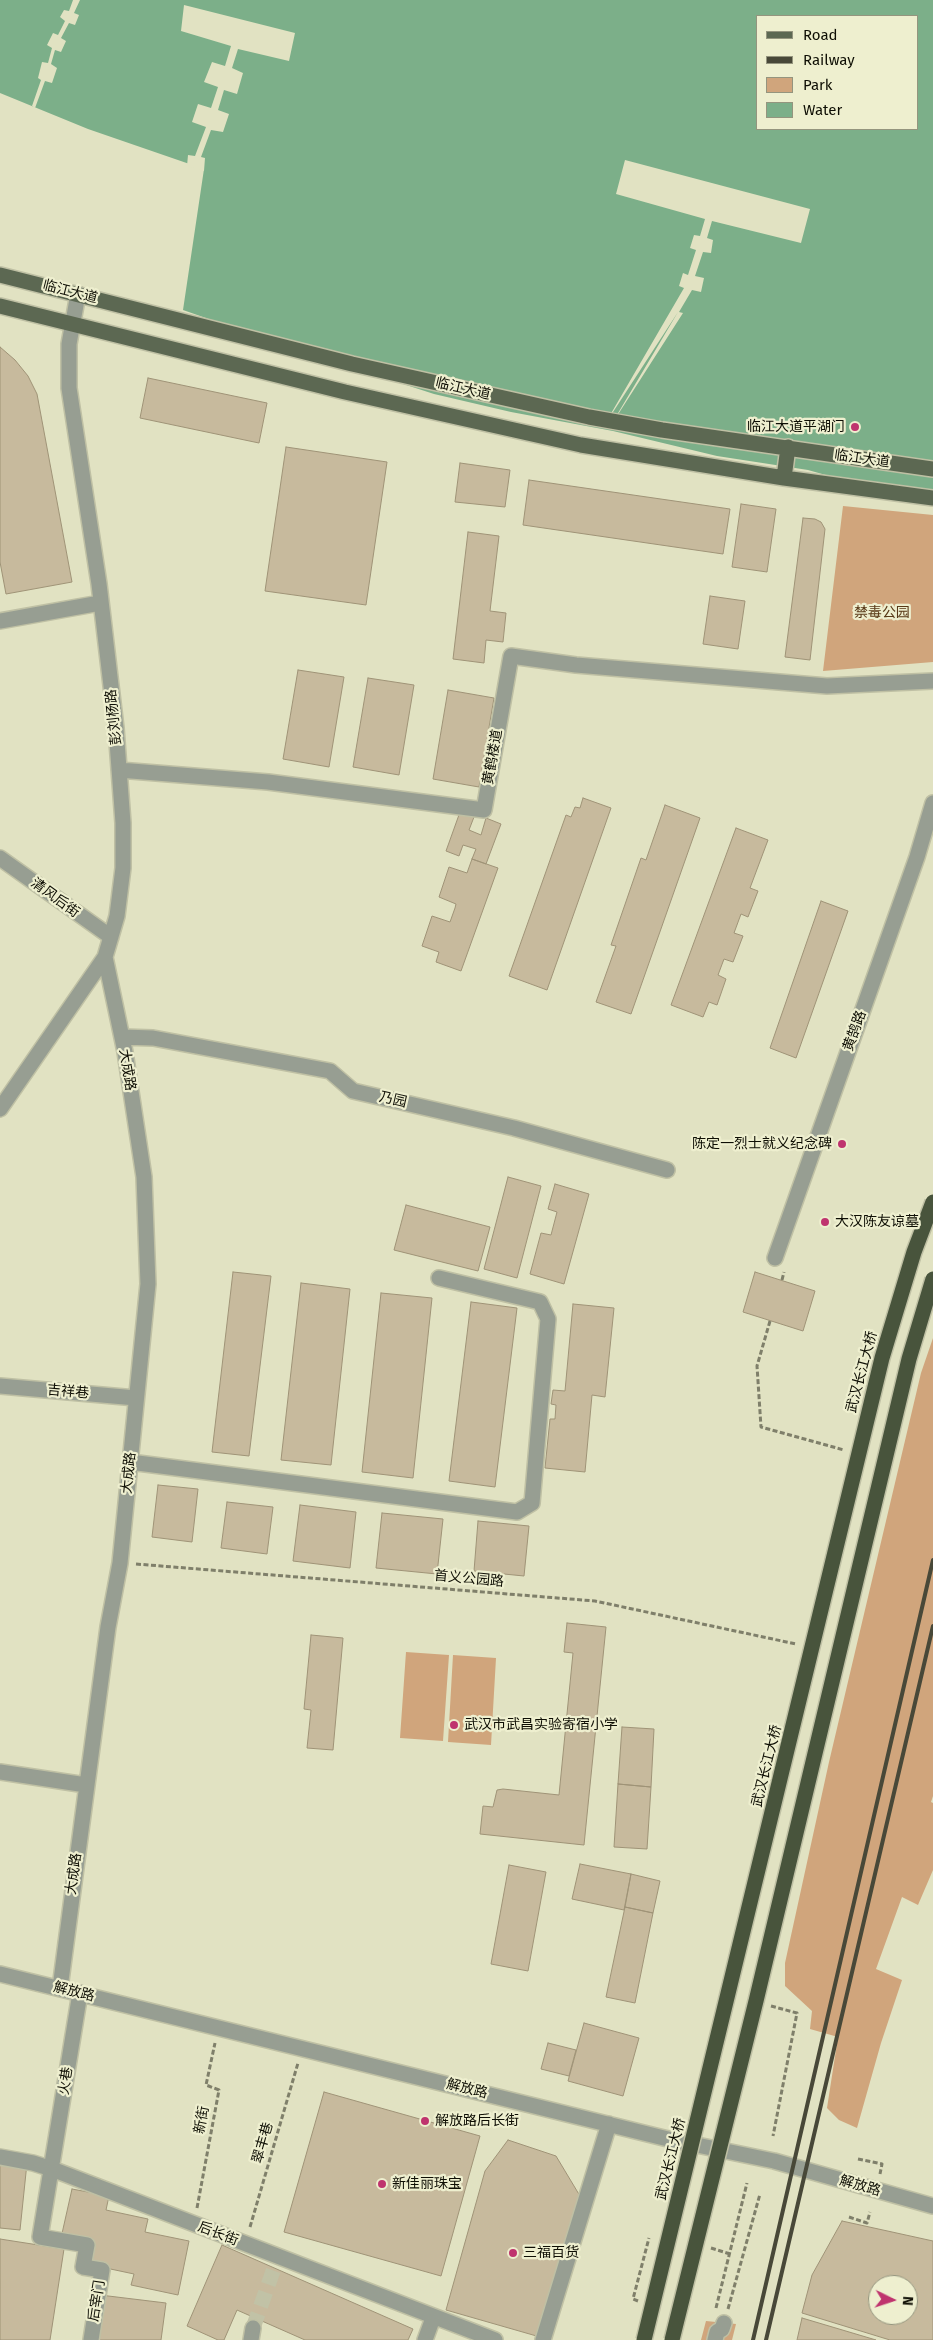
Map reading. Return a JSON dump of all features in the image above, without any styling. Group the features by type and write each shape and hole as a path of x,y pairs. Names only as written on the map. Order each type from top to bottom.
{"highway":[{"name":"武汉长江大桥","path":"644,2340 882,1358 914,1252 933,1202"},
{"path":"672,2340 756,2001 909,1359 933,1279"}],"main road":[{"name":"临江大道","path":"0,275 352,364 588,417 662,430 933,469"},
{"name":"临江大道","path":"0,306 345,392 581,445 784,478 933,498"},
{"path":"784,478 788,447"}],"street":[{"name":"彭刘杨路","path":"0,1109 105,957 117,916 123,868 116,728 100,603 71,412 68,362 71,325 78,294"},
{"path":"0,621 100,603"},
{"name":"黄鹤楼道","path":"119,770 268,782 484,810 511,656 576,665 827,686 933,681"},
{"name":"黄鹄路","path":"774,1258 917,857 933,802"},
{"name":"清风后街","path":"0,858 111,937"},
{"name":"大成路","path":"60,1988 108,1627 120,1562 148,1284 144,1177 122,1037 105,957"},
{"name":"乃园","path":"122,1037 153,1038 330,1072 353,1090 514,1128 667,1170"},
{"path":"130,1462 517,1512 532,1503 548,1319 540,1302 439,1278"},
{"name":"吉祥巷","path":"0,1386 136,1398"},
{"path":"0,1772 86,1785"},
{"name":"解放路","path":"0,1974 609,2124 774,2161 933,2206"},
{"name":"火巷","path":"52,2169 80,1993"},
{"path":"543,2340 609,2124"},
{"name":"后长街","path":"0,2157 33,2163 52,2169 433,2318 495,2340"},
{"name":"后宰门","path":"52,2169 40,2237 87,2245 83,2267 102,2270 91,2340"},
{"path":"425,2340 433,2318"}],"path":[{"path":"770,1321 757,1366 761,1427 858,1454"},
{"name":"首义公园路","path":"120,1562 594,1601 812,1648"},
{"path":"756,2001 797,2013 773,2136"},
{"name":"新街","path":"194,2225 219,2090 206,2085 219,2028"},
{"name":"翠丰巷","path":"245,2244 302,2048"},
{"path":"858,2159 882,2164 880,2175"},
{"path":"717,2329 747,2183"},
{"path":"717,2329 760,2194"},
{"path":"849,2218 867,2223 870,2212"},
{"path":"632,2299 652,2230"}],"green space":[{"name":"禁毒公园","path":"843,506 933,515 933,662 823,671"},
{"path":"933,1338 933,1796 931,1802 933,1803 933,1870 918,1905 902,1897 876,1969 902,1980 881,2043 857,2128 839,2120 827,2108 838,2037 810,2029 812,2011 785,1986 785,1963 829,1762 921,1373"},
{"path":"406,1652 449,1655 443,1741 400,1738"},
{"path":"453,1655 496,1658 491,1745 448,1742"},
{"path":"706,2321 736,2324 732,2340 701,2340"}],"water":[{"path":"0,0 933,0 933,501 907,498 808,470 717,456 613,431 511,412 434,394 183,310 204,169 88,129 0,93"}],"pier":[{"path":"73,0 80,0 74,13 79,15 75,25 69,23 61,38 66,41 61,52 55,50 51,64 57,68 52,83 45,81 35,108 32,106 41,80 38,78 42,62 48,63 52,48 47,45 53,33 58,35 65,21 60,17 64,10 69,11"},
{"path":"184,5 295,33 289,61 238,49 232,68 243,73 237,94 224,90 218,110 229,114 223,132 211,130 201,157 205,158 204,171 187,166 188,155 195,156 206,127 192,122 198,104 211,108 218,87 204,82 212,62 225,66 231,46 181,31"},
{"path":"625,160 810,209 801,243 712,221 707,238 713,240 711,253 703,252 695,276 704,278 701,292 692,290 679,312 683,313 608,430 678,312 602,429 684,288 679,286 683,273 688,275 696,250 690,248 694,235 700,236 705,219 616,194"}],"building":[{"path":"0,347 15,360 28,376 37,394 72,582 6,594 0,562"},
{"path":"148,378 267,403 259,443 140,418"},
{"path":"286,447 387,462 366,605 265,591"},
{"path":"460,463 510,470 505,507 455,502"},
{"path":"529,480 730,509 723,554 523,525"},
{"path":"741,504 776,509 767,572 732,567"},
{"path":"803,518 815,519 821,522 825,529 810,660 785,657"},
{"path":"468,532 499,536 490,611 506,613 503,642 486,640 484,663 453,659"},
{"path":"710,596 745,601 738,649 703,644"},
{"path":"298,670 344,677 329,767 283,759"},
{"path":"368,678 414,685 399,775 353,767"},
{"path":"448,690 494,698 479,787 433,779"},
{"path":"583,798 611,808 547,990 509,976 566,815 571,817 575,807 580,808"},
{"path":"665,805 700,818 631,1014 596,1002 616,946 611,945 641,858 646,860"},
{"path":"460,812 474,817 469,830 481,835 486,818 501,824 486,864 472,859 476,849 463,845 459,856 446,851"},
{"path":"736,828 768,840 750,888 758,891 748,917 741,914 734,933 743,936 733,962 724,959 718,975 726,979 717,1005 709,1002 703,1017 671,1005"},
{"path":"472,859 498,868 461,971 436,962 439,952 422,946 432,916 450,922 455,908 456,904 439,897 449,867 467,873"},
{"path":"821,901 848,911 796,1058 770,1048"},
{"path":"508,1177 541,1186 517,1278 484,1269"},
{"path":"555,1184 589,1194 564,1284 530,1274 541,1233 551,1235 557,1212 548,1209"},
{"path":"406,1205 490,1227 478,1271 394,1250"},
{"path":"233,1272 271,1276 249,1456 212,1452"},
{"path":"755,1272 815,1291 803,1331 743,1312"},
{"path":"301,1283 350,1289 331,1465 281,1460"},
{"path":"381,1293 432,1298 413,1478 362,1472"},
{"path":"471,1302 517,1308 495,1487 449,1481"},
{"path":"573,1304 614,1308 605,1397 592,1395 585,1472 545,1468 550,1419 555,1419 556,1405 551,1404 553,1390 565,1391"},
{"path":"158,1485 198,1489 192,1542 152,1537"},
{"path":"227,1502 273,1507 267,1554 221,1548"},
{"path":"300,1505 356,1512 350,1568 293,1561"},
{"path":"382,1513 443,1519 437,1574 376,1568"},
{"path":"478,1521 529,1526 524,1576 474,1571"},
{"path":"567,1623 606,1627 584,1845 480,1834 483,1806 493,1807 497,1790 559,1795 573,1653 564,1652"},
{"path":"311,1635 343,1638 333,1750 307,1748 311,1710 304,1709"},
{"path":"622,1727 654,1729 651,1787 618,1784"},
{"path":"618,1784 651,1787 647,1849 614,1847"},
{"path":"580,1864 631,1874 624,1910 572,1899"},
{"path":"509,1865 546,1872 528,1971 491,1964"},
{"path":"631,1874 660,1881 653,1913 625,1907"},
{"path":"625,1907 653,1913 635,2003 606,1997"},
{"path":"584,2023 639,2038 623,2096 568,2081"},
{"path":"548,2043 576,2050 569,2076 541,2069"},
{"name":"新佳丽珠宝","path":"324,2092 480,2136 441,2276 284,2232"},
{"name":"三福百货","path":"508,2140 556,2156 580,2196 540,2337 446,2310 485,2171"},
{"path":"0,2161 27,2163 20,2230 0,2228"},
{"path":"72,2189 109,2196 106,2210 148,2219 145,2232 189,2241 178,2295 131,2285 134,2274 87,2264 91,2244 61,2238"},
{"path":"842,2221 933,2241 933,2340 890,2340 802,2313 812,2275"},
{"path":"0,2239 64,2249 50,2340 0,2340"},
{"path":"222,2245 413,2329 408,2340 305,2340 237,2310 224,2340 218,2340 187,2326"},
{"path":"100,2295 166,2303 161,2340 94,2340"},
{"path":"802,2318 876,2340 797,2340"}],"tunnel":[{"path":"253,2328 278,2257"}],"railway":[{"path":"753,2340 933,1560"},
{"path":"766,2340 933,1626"}],"place":[{"name":"临江大道平湖门","path":"855,427"},
{"name":"陈定一烈士就义纪念碑","path":"842,1144"},
{"name":"大汉陈友谅墓","path":"825,1222"},
{"name":"武汉市武昌实验寄宿小学","path":"454,1725"},
{"name":"解放路后长街","path":"425,2121"},
{"name":"新佳丽珠宝","path":"382,2184"},
{"name":"三福百货","path":"513,2253"}]}
